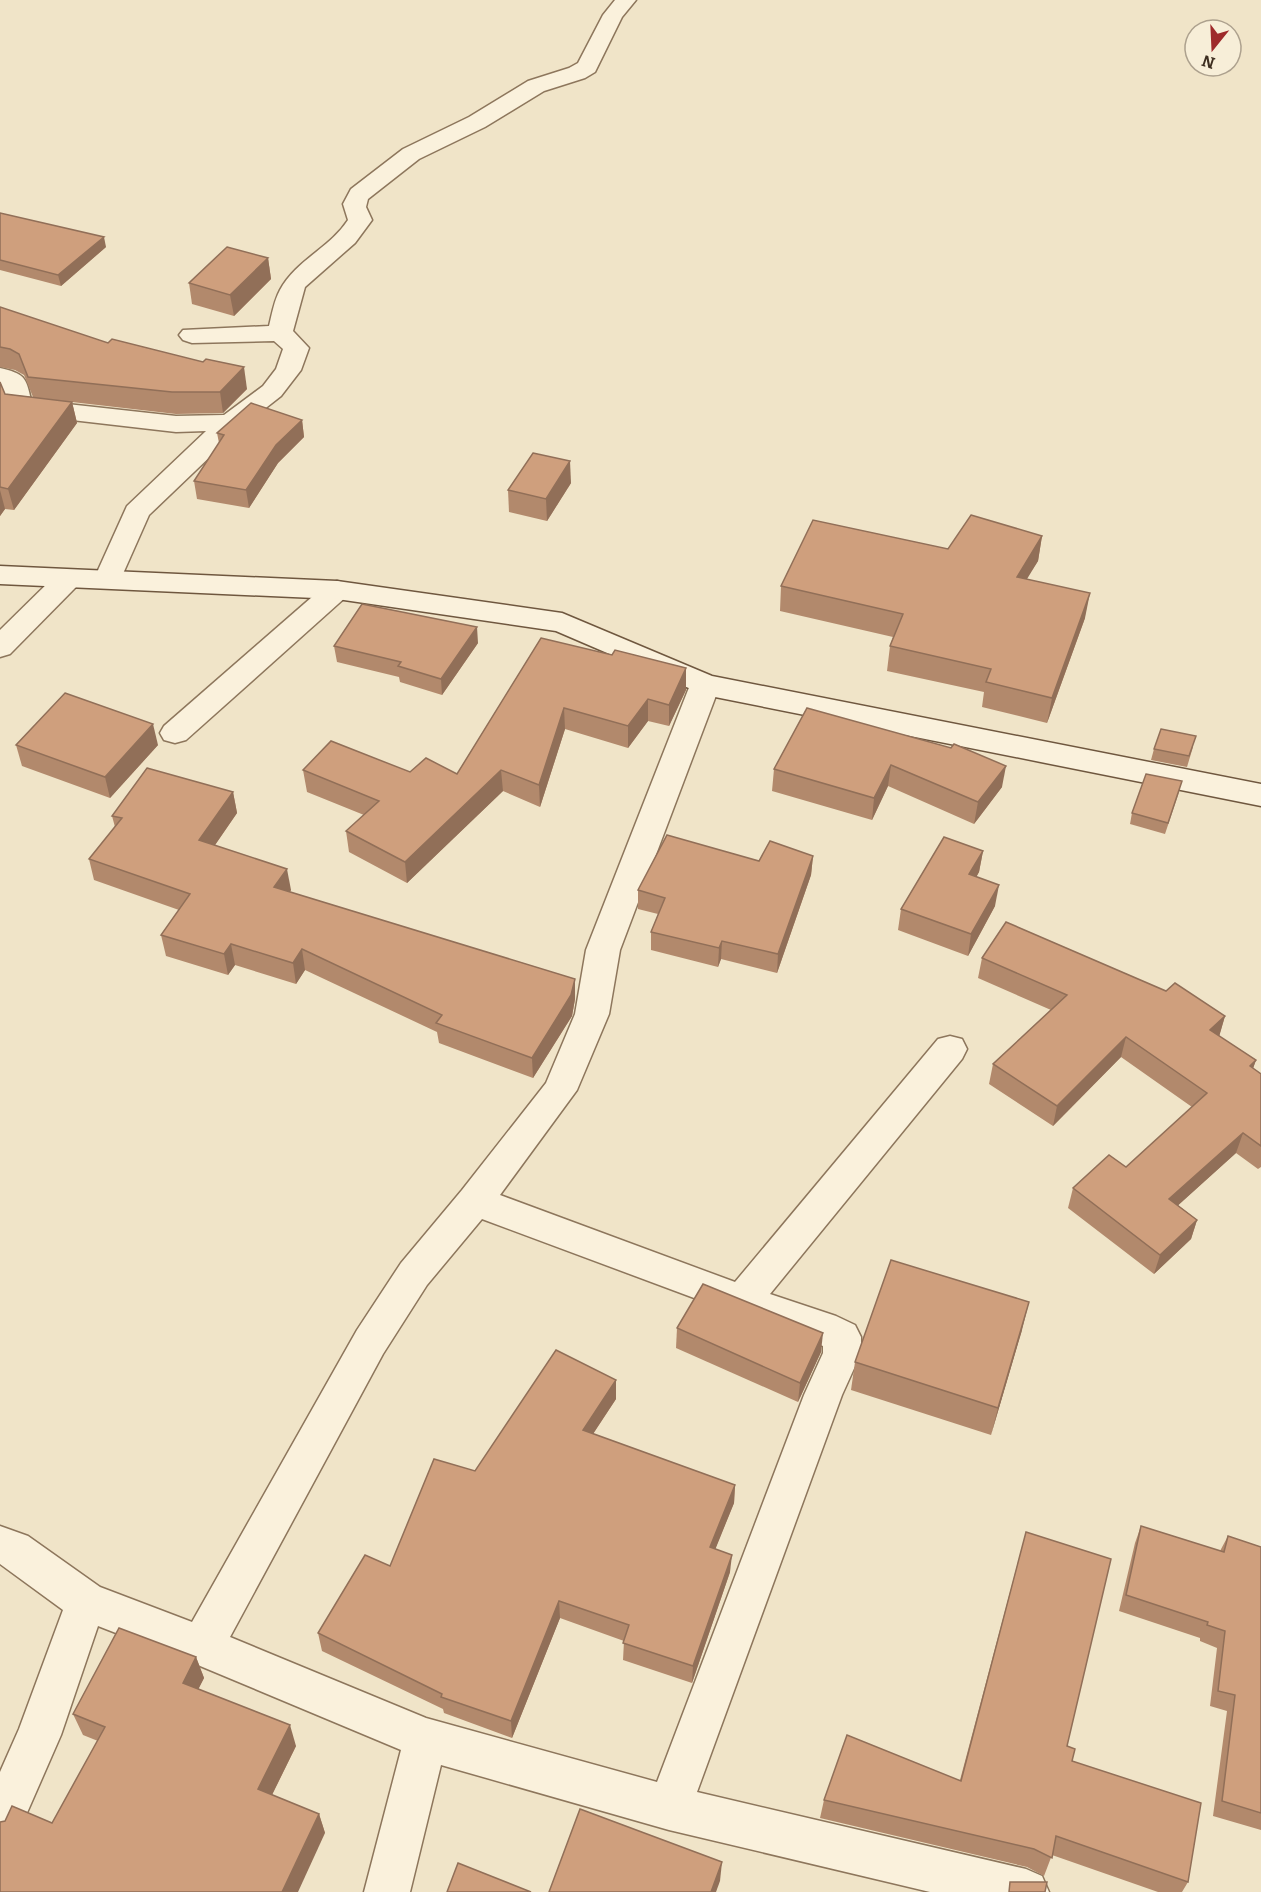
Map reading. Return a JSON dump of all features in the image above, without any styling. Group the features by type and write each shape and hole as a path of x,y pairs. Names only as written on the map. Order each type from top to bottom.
{"street":[{"path":"280,333 288,298 296,284 353,232 360,220 354,206 354,200 358,194 411,154 477,122 536,86 577,73 587,67 613,15 626,0"},
{"path":"108,579 137,512 230,423 272,391 288,370 296,348 280,333 192,334"},
{"path":"0,376 14,381 20,406 176,424 230,423"},
{"path":"0,575 337,590 562,622 705,685 1261,795"},
{"path":"0,647 68,579"},
{"path":"175,733 337,590"},
{"path":"202,1646 370,1342 414,1274 475,1201 560,1090 592,1014 603,951 705,685"},
{"path":"742,1301 950,1048"},
{"path":"475,1201 742,1301 823,1328 842,1337 842,1353 824,1395 669,1808"},
{"path":"0,1545 14,1550 86,1602 202,1646 426,1739 669,1808 1026,1892"},
{"path":"0,1822 39,1736 86,1602"},
{"path":"387,1892 426,1739"}],"building":[{"path":"0,213 104,237 58,275 0,260"},
{"path":"227,247 268,258 230,295 189,283"},
{"path":"0,307 108,343 112,339 203,362 206,359 244,367 220,392 172,392 28,377 19,354 0,347"},
{"path":"0,382 5,394 72,402 8,489 0,487"},
{"path":"251,403 302,420 276,445 246,490 194,481 224,435 217,433"},
{"path":"533,453 570,461 546,499 508,490"},
{"path":"971,515 1042,536 1017,577 1090,593 1052,698 986,682 991,669 890,646 903,614 781,586 813,520 948,549"},
{"path":"362,604 477,627 441,679 398,666 401,662 334,646"},
{"path":"541,638 612,655 615,650 686,668 669,705 648,699 628,726 564,708 539,785 501,770 405,862 346,831 379,801 303,770 331,741 410,772 426,758 457,774"},
{"path":"65,693 153,724 105,777 16,745"},
{"path":"807,708 951,748 954,744 1006,766 978,802 891,765 874,798 774,769"},
{"path":"1161,729 1196,736 1189,756 1154,749"},
{"path":"147,768 233,792 199,840 287,869 274,887 575,979 571,995 532,1058 436,1023 442,1015 302,949 293,963 231,944 224,954 161,935 190,894 89,859 122,818 112,816"},
{"path":"1146,774 1182,781 1168,823 1132,813"},
{"path":"667,835 759,861 770,841 813,856 778,954 722,941 719,948 651,932 665,898 638,890"},
{"path":"944,837 983,851 969,874 999,885 971,934 901,909"},
{"path":"1006,922 1166,991 1175,983 1225,1016 1210,1030 1256,1060 1250,1066 1261,1074 1261,1146 1243,1133 1169,1199 1197,1220 1160,1255 1073,1188 1109,1155 1126,1167 1207,1093 1126,1037 1057,1106 993,1064 1067,995 982,958"},
{"path":"891,1260 1029,1302 998,1408 855,1362"},
{"path":"703,1284 823,1333 800,1383 677,1328"},
{"path":"556,1350 616,1380 583,1430 735,1485 710,1547 732,1555 693,1666 623,1643 629,1625 559,1601 511,1721 441,1697 442,1694 318,1633 365,1555 390,1566 434,1459 475,1471"},
{"path":"1141,1526 1224,1552 1228,1536 1261,1547 1261,1813 1222,1801 1235,1695 1218,1691 1225,1631 1207,1625 1208,1622 1126,1595"},
{"path":"1026,1532 1111,1559 1067,1746 1075,1749 1072,1761 1201,1803 1188,1882 1056,1836 1052,1858 1034,1849 824,1800 847,1735 961,1781"},
{"path":"119,1628 196,1657 183,1683 290,1725 258,1789 319,1814 282,1892 0,1892 0,1822 5,1821 12,1806 52,1823 105,1727 73,1714"},
{"path":"580,1809 722,1862 711,1892 549,1892"},
{"path":"458,1863 531,1892 447,1892"},
{"path":"1010,1882 1047,1882 1045,1892 1009,1892"}]}
